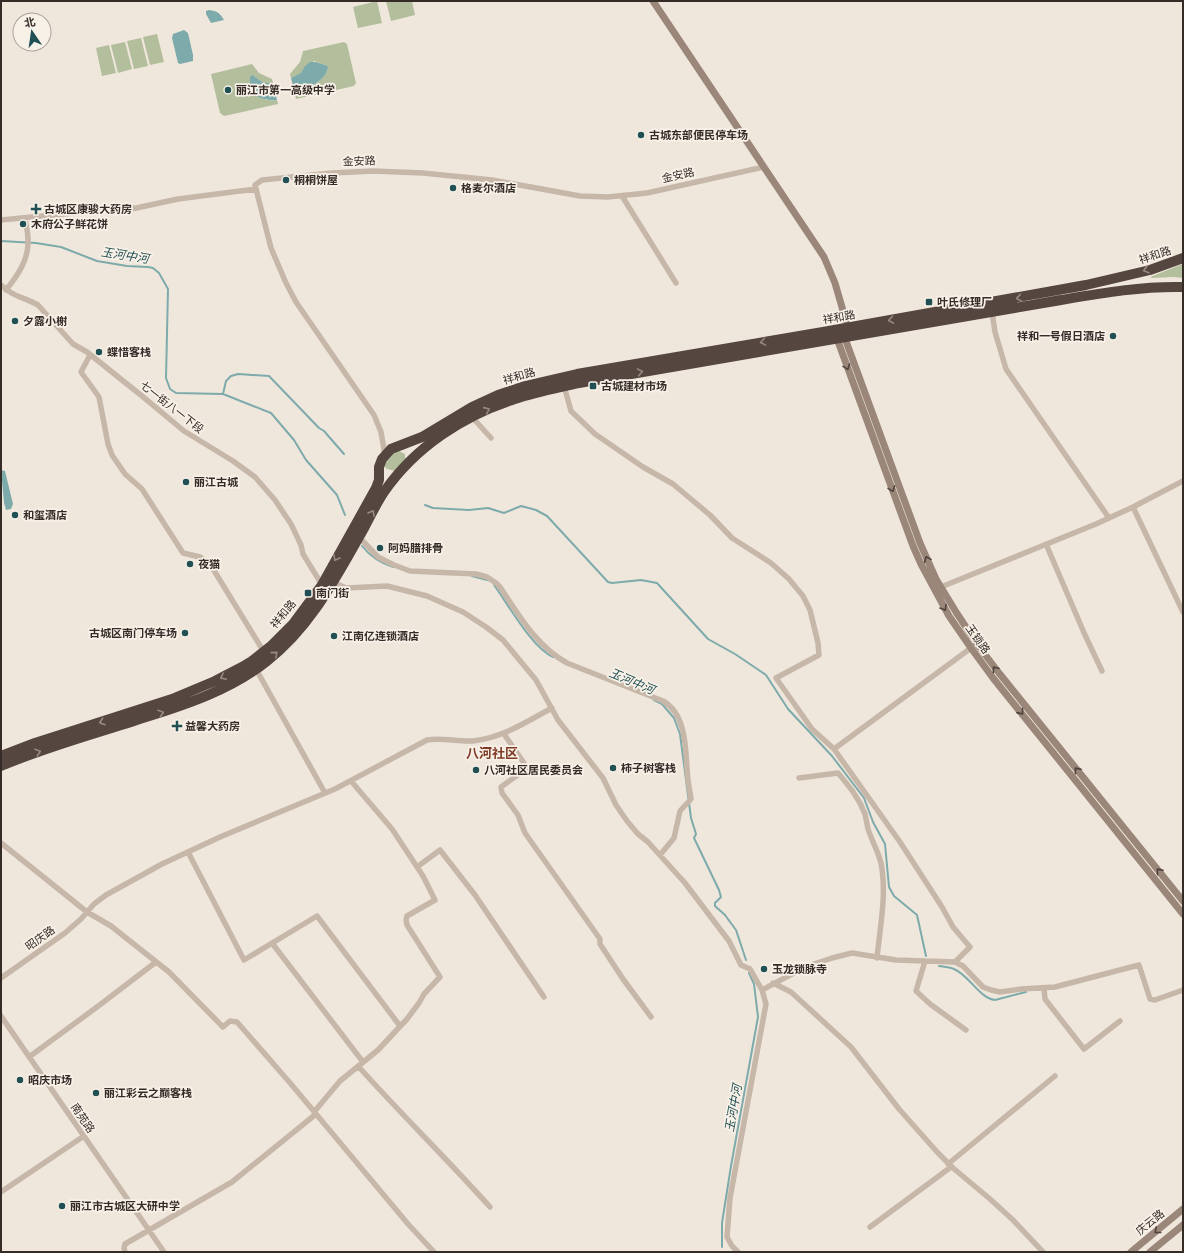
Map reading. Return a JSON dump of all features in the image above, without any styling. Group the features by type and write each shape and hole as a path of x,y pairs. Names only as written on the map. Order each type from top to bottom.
{"highway":[{"name":"祥和路","path":"1,766 45,750 176,708 219,690 256,669 277,652 300,630 333,582 384,493 395,478 413,459 440,436 489,409 514,399 564,386 1086,286 1150,270 1183,258"},
{"name":"祥和路","path":"1,756 172,699 209,684 242,667 264,652 293,624 322,585 376,488 379,467 385,455 391,449 422,437 472,407 498,395 525,386 577,374 841,333 992,312 1120,290 1183,287"},
{"path":"402,445 408,450 413,459"},
{"path":"379,472 385,478 395,478"}],"street":[{"path":"653,1 818,248 836,283 841,333"},
{"name":"金安路","path":"256,190 255,185 258,182 274,178 332,173 394,171 472,178 580,196 622,196 648,193 764,167"},
{"path":"1,220 115,209 127,210 178,199 256,190 271,248 286,283 296,302 374,415 381,432 385,455"},
{"path":"622,196 676,283"},
{"path":"6,290 19,274 28,248 25,218"},
{"name":"七一街八一下段","path":"1,285 12,294 38,305 73,344 90,354 184,431 233,460 255,477 291,524 303,554 322,585"},
{"path":"992,312 995,332 1006,369 1109,518"},
{"name":"玉锁路","path":"841,333 920,543 941,587 956,612 988,659 1183,902"},
{"name":"玉锁路","path":"841,333 913,546 939,599 970,648 1183,914"},
{"path":"90,354 81,372 99,397 108,444 112,454 126,474 142,489 183,553 200,557 210,564 264,652"},
{"path":"564,386 572,411 595,434 643,467 673,484 710,515 732,538 771,563 800,592 810,610 818,643 819,655 776,678 812,729 834,749 900,842 942,907 952,927 970,947 955,962"},
{"path":"472,417 491,438"},
{"path":"941,587 1109,518 1183,481"},
{"path":"1133,507 1183,612"},
{"path":"359,538 378,557 410,571 476,574 487,577 500,587 536,639 554,656 567,663 663,701 675,712 683,731 691,799 680,812 674,838 660,855"},
{"path":"1046,544 1102,671"},
{"path":"333,582 346,588 387,586 428,596 463,612 486,626 503,640 536,680 558,720 604,778 616,805 627,821 660,855 702,905 728,941 741,965 750,969 762,990 766,1004 730,1198 727,1237 732,1246 738,1252"},
{"path":"834,749 970,648"},
{"path":"256,669 325,793"},
{"name":"昭庆路","path":"1,978 65,933 106,895 162,864 351,781 427,740 440,738 470,741 504,734 552,708"},
{"path":"504,734 524,763 526,769 501,787 502,793 516,812 525,833 600,939 600,944 622,979 651,1017"},
{"path":"799,778 838,773 854,792 862,806 868,829 881,861 884,884 877,958"},
{"path":"125,1252 125,1244 232,1182 315,1113 340,1081 378,1050 413,1013 424,994 440,977 406,922 407,916 435,900 423,876 392,829 351,781"},
{"path":"1,843 87,912 111,926 169,972 223,1027 230,1021 237,1022 408,1224 434,1252"},
{"path":"417,867 440,850 475,896 544,997"},
{"path":"188,852 244,960 317,916 400,1026"},
{"path":"272,943 360,1064 390,1101 455,1167 490,1207"},
{"path":"762,990 805,967 852,953 877,958 955,962 962,966 983,987 1000,992 1054,987 1139,965 1150,999 1155,1000 1183,990"},
{"path":"925,961 916,991 930,1004 966,1030"},
{"path":"29,1057 156,962"},
{"path":"774,984 790,992 851,1047 904,1115 950,1165 1013,1220 1043,1252"},
{"path":"1044,988 1045,998 1084,1049 1120,1021"},
{"name":"南苑路","path":"1,1016 164,1252"},
{"path":"870,1227 950,1165 1055,1076"},
{"path":"1,1192 84,1136"},
{"name":"庆云路","path":"1131,1252 1183,1209"},
{"path":"1150,1252 1183,1225"}],"green space":[{"path":"377,1 382,23 358,28 353,7"},
{"path":"386,1 412,1 415,15 391,21"},
{"path":"157,34 164,62 150,65 143,37"},
{"path":"141,38 148,66 134,69 127,41"},
{"path":"125,42 132,69 118,73 111,45"},
{"path":"344,42 347,44 356,83 354,86 296,99 294,90 305,88 321,80 325,76 328,66 314,61 304,68 302,73 291,78 290,74 300,62 303,51"},
{"path":"109,45 116,73 102,76 96,48"},
{"path":"252,64 259,73 272,79 273,83 264,83 255,77 250,80 251,86 261,97 266,100 277,100 278,104 224,116 220,113 211,74"},
{"path":"1183,264 1183,278 1150,277"},
{"path":"399,451 405,454 405,460 395,471 387,469 384,466 384,461 390,454"}],"water":[{"path":"209,10 218,13 224,20 211,23 206,14 206,11"},
{"path":"184,30 188,33 193,61 180,64 178,63 172,38 173,34"},
{"path":"310,62 316,62 328,66 325,76 310,86 299,90 294,90 291,78 301,73 305,66"},
{"path":"252,75 264,83 273,83 277,100 263,99 250,92 248,86"},
{"path":"1,470 5,471 13,504 11,509 6,510 4,503"}],"waterway":[{"path":"60,212 104,207 133,206"},
{"name":"玉河中河","path":"1,241 36,243 61,247 97,261 127,266 153,268 159,273 168,289 166,378 170,389 176,393 223,394 271,413 294,440 306,460 337,495 345,515"},
{"path":"223,394 226,381 231,376 238,374 269,376 319,428 324,431 344,454"},
{"path":"425,505 433,508 469,510 488,508 504,513 521,506 536,510 547,516 608,582 612,583 641,580 657,583 708,639 735,654 766,675 788,709 832,756 864,798 873,822 885,844 889,887 894,896 917,915 926,956"},
{"name":"玉河中河","path":"362,546 376,559 393,567"},
{"name":"玉河中河","path":"472,576 487,580"},
{"name":"玉河中河","path":"494,585 521,625 537,645 553,657"},
{"name":"玉河中河","path":"654,700 662,704 674,718 680,734 691,818 696,834 694,838 719,890 721,897 715,903 715,906 725,915 736,930 746,960"},
{"path":"939,966 951,968 959,972 984,995 995,1000 1026,992"},
{"name":"玉河中河","path":"722,1247 722,1223 758,1017 754,984 749,973"}],"place":[{"name":"丽江市第一高级中学","path":"228,90"},
{"name":"古城东部便民停车场","path":"641,135"},
{"name":"桐桐饼屋","path":"286,180"},
{"name":"格麦尔酒店","path":"453,188"},
{"name":"古城区康骏大药房","path":"36,209"},
{"name":"木府公子鲜花饼","path":"23,224"},
{"name":"叶氏修理厂","path":"929,302"},
{"name":"夕露小榭","path":"15,321"},
{"name":"祥和一号假日酒店","path":"1113,336"},
{"name":"蝶惜客栈","path":"99,352"},
{"name":"古城建材市场","path":"593,386"},
{"name":"丽江古城","path":"186,482"},
{"name":"和玺酒店","path":"15,515"},
{"name":"阿妈腊排骨","path":"380,548"},
{"name":"夜猫","path":"190,564"},
{"name":"南门街","path":"308,593"},
{"name":"古城区南门停车场","path":"185,633"},
{"name":"江南亿连锁酒店","path":"334,636"},
{"name":"益馨大药房","path":"177,726"},
{"name":"柿子树客栈","path":"613,768"},
{"name":"八河社区居民委员会","path":"476,770"},
{"name":"玉龙锁脉寺","path":"764,969"},
{"name":"昭庆市场","path":"20,1080"},
{"name":"丽江彩云之巅客栈","path":"96,1093"},
{"name":"丽江市古城区大研中学","path":"62,1206"}],"district":[{"name":"八河社区","path":"492,753"}]}
